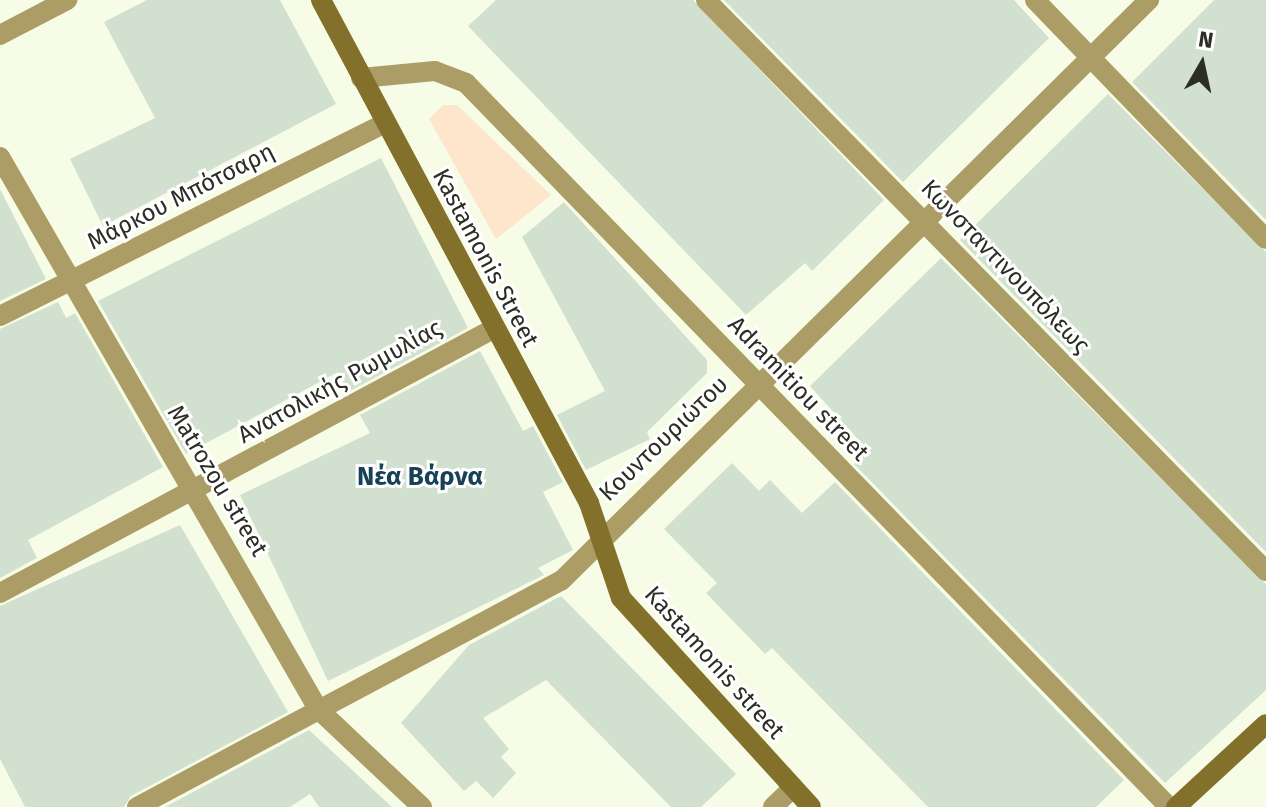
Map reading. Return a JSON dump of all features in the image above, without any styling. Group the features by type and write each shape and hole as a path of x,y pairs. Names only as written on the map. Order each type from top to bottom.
{"street":[{"path":"0,35 67,0"},
{"name":"Kastamonis Street","path":"321,0 603,540"},
{"name":"Κωνσταντινουπόλεως","path":"706,0 1266,571"},
{"path":"1035,0 1266,239"},
{"name":"Κουντουριώτου","path":"137,807 544,592 603,540 629,506 1149,0"},
{"name":"Adramitiou street","path":"361,78 435,71 466,83 1169,807"},
{"name":"Μάρκου Μπότσαρη","path":"0,316 384,124"},
{"name":"Matrozou street","path":"0,157 69,282 318,709 422,807"},
{"name":"Ανατολικής Ρωμυλίας","path":"0,593 194,492 493,329"},
{"name":"Kastamonis street","path":"603,540 629,610 811,807"},
{"path":"1176,807 1266,724"},
{"path":"773,807 793,788"}],"shaded area":[{"path":"443,105 457,105 551,195 496,239 429,119"}],"building":[{"path":"147,0 280,0 336,104 103,226 70,159 155,118 104,22"},
{"path":"496,0 693,0 884,200 812,271 805,263 746,315 468,26"},
{"path":"724,0 1014,0 1049,38 903,182"},
{"path":"1214,0 1266,0 1266,220 1132,82"},
{"path":"1108,94 1266,252 1266,552 960,240"},
{"path":"381,158 468,328 348,392 338,372 186,454 98,301"},
{"path":"0,189 46,279 0,301"},
{"path":"564,202 707,360 707,373 647,432 650,439 586,470 557,415 605,391 522,237"},
{"path":"941,258 1266,584 1266,690 1165,783 854,464 859,459 847,447 857,438 810,386"},
{"path":"58,302 66,318 75,313 163,467 28,540 37,558 0,578 0,329"},
{"path":"480,351 523,431 533,426 563,482 543,492 573,550 538,568 544,575 328,681 240,495 370,433 360,415"},
{"path":"732,463 759,491 770,480 802,513 835,482 1124,780 1096,807 928,807 772,648 765,654 706,593 717,583 664,529"},
{"path":"180,525 288,712 131,796 124,807 25,807 0,759 0,606"},
{"path":"561,596 736,774 701,807 671,807 546,680 483,718 509,749 501,757 516,773 493,798 476,781 464,791 401,723 469,645"},
{"path":"309,730 392,807 319,807 310,794 290,807 165,807"}],"district":[{"name":"Νέα Βάρνα","path":"420,477"}]}
